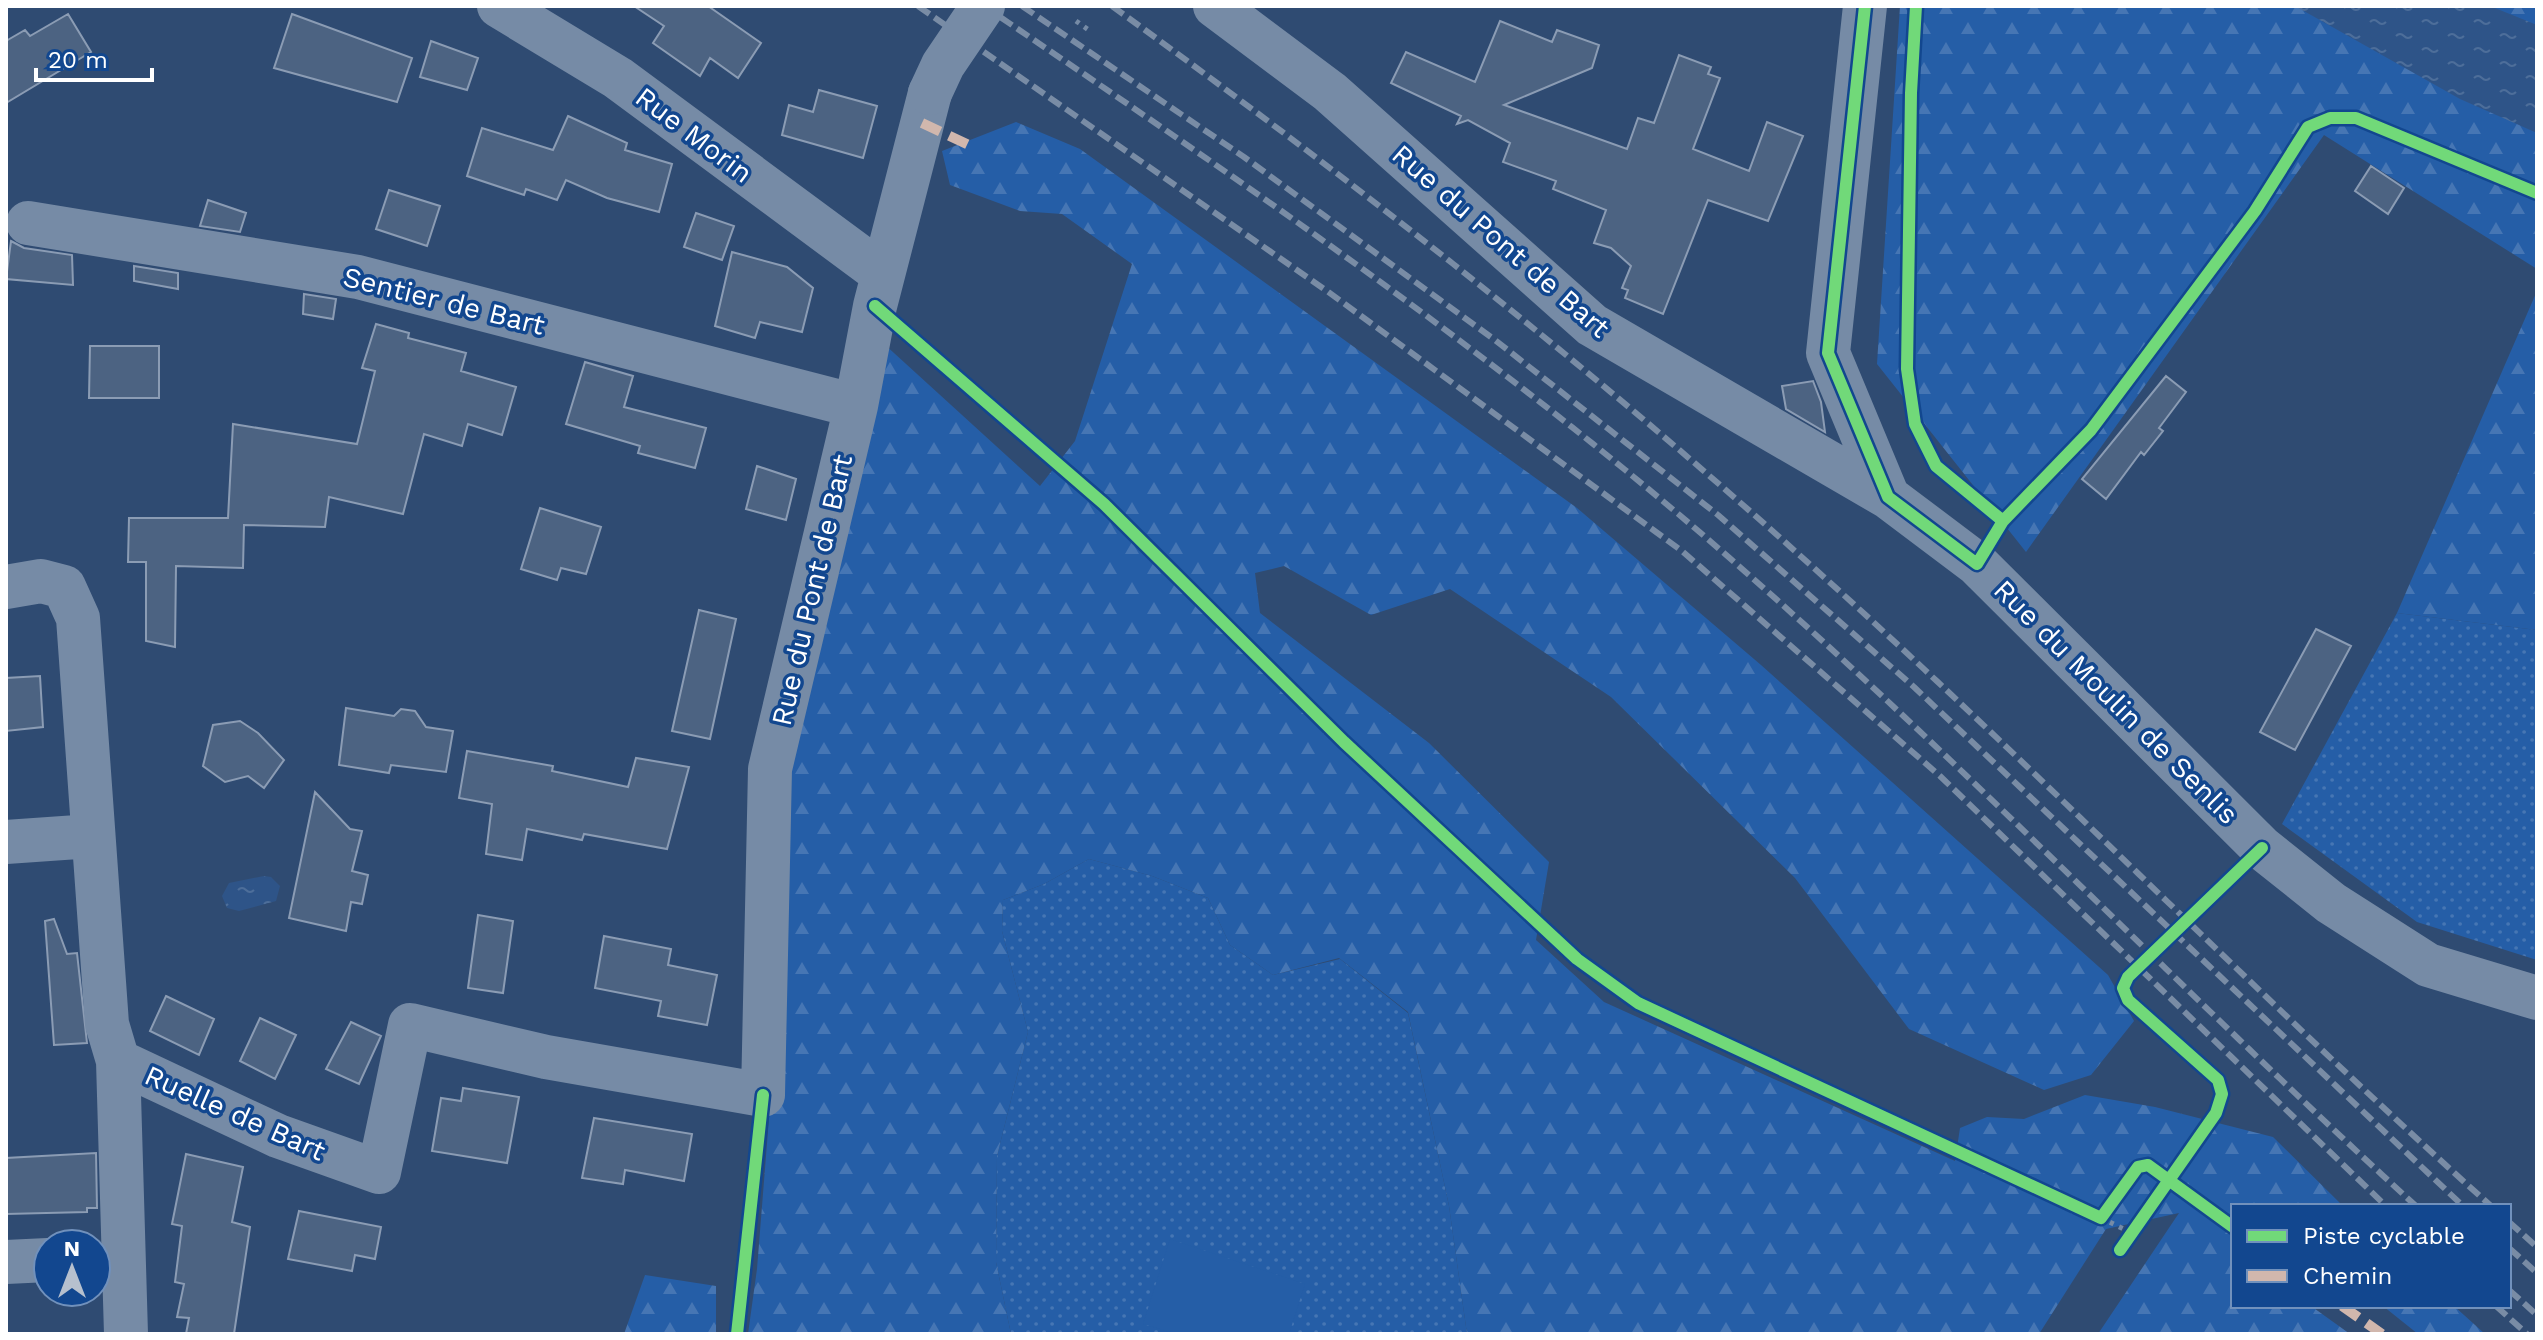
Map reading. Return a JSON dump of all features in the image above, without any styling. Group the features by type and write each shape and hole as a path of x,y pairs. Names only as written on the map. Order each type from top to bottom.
{"street":[{"name":"Rue Morin","path":"499,6 618,78 883,274"},
{"name":"Rue du Pont de Bart","path":"763,1095 770,769 856,406 883,274 930,93 943,65 983,6"},
{"name":"Rue du Pont de Bart","path":"1215,6 1330,92 1592,325 1888,497"},
{"path":"1865,6 1828,353 1888,497"},
{"name":"Sentier de Bart","path":"28,223 358,277 856,406"},
{"name":"Rue du Moulin de Senlis","path":"1888,497 1977,564 2262,848 2331,903 2428,965 2537,998"},
{"name":"Ruelle de Bart","path":"6,587 41,581 64,587 78,618 107,1024 118,1061 278,1136 379,1172 410,1025 546,1057 763,1095"},
{"path":"6,842 92,836"},
{"path":"112,1229 118,1061"},
{"path":"6,1262 32,1261"},
{"path":"112,1262 126,1334"}],"path":[{"path":"1076,21 1090,31"},
{"path":"2171,1178 2183,1186"},
{"path":"2101,1218 2132,1233"}],"green space":[{"path":"1900,6 2537,6 2537,269 2324,135 2026,552 1877,364"},
{"path":"1016,122 1080,149 1577,508 1761,665 2108,975 2134,1021 2091,1075 2044,1090 1909,1029 1795,878 1611,697 1450,589 1371,615 1284,566 1255,573 1260,613 1429,743 1549,862 1536,940 1604,1002 1955,1161 1960,1128 1987,1117 2024,1119 2085,1095 2155,1107 2273,1137 2341,1204 2231,1204 2231,1308 2314,1308 2350,1334 2098,1334 2179,1213 2106,1229 2039,1334 1467,1334 1449,1206 1408,1012 1339,958 1273,975 1230,945 1208,898 1152,876 1089,859 1044,884 1003,900 1002,931 1028,1032 997,1156 996,1262 1011,1334 748,1334 757,1269 781,968 779,812 883,343 1040,486 1075,441 1132,264 1062,214 1020,211 950,185 942,151"},
{"path":"2537,291 2537,630 2397,613"},
{"path":"2397,613 2537,630 2537,960 2417,922 2282,824"},
{"path":"1089,859 1152,876 1208,898 1230,945 1273,975 1340,959 1408,1013 1449,1206 1467,1334 1011,1334 996,1262 997,1156 1028,1032 1002,931 1003,900 1044,884"},
{"path":"1170,1239 1305,1284 1289,1334 1177,1334 1143,1324"},
{"path":"645,1275 716,1286 716,1334 624,1334"},
{"path":"2386,1308 2456,1308 2485,1334 2418,1334"}],"water":[{"path":"2295,6 2490,6 2537,25 2537,133 2460,99"},
{"path":"271,877 280,886 276,901 239,911 227,908 222,896 229,883"}],"building":[{"path":"634,6 708,6 761,43 738,78 710,58 700,76 653,43 664,26"},
{"path":"68,14 91,52 6,103 6,41 25,30 30,36"},
{"path":"292,14 412,58 397,102 274,68"},
{"path":"1500,21 1552,42 1557,30 1599,45 1592,68 1504,105 1627,149 1638,118 1654,123 1679,55 1711,67 1708,74 1720,78 1693,149 1749,171 1767,122 1803,136 1768,221 1708,200 1663,314 1625,298 1628,290 1622,288 1631,266 1611,248 1594,243 1606,210 1553,189 1556,181 1503,162 1510,143 1468,120 1457,124 1461,116 1391,83 1406,52 1475,82"},
{"path":"431,41 478,58 467,90 420,77"},
{"path":"819,90 877,106 863,158 782,135 789,105 813,112"},
{"path":"568,116 627,143 625,150 672,164 659,212 607,198 566,180 557,200 526,189 524,195 467,176 482,128 553,150"},
{"path":"2371,166 2404,188 2388,214 2355,191"},
{"path":"389,190 440,206 427,246 376,229"},
{"path":"208,200 246,213 240,232 200,226"},
{"path":"696,213 734,226 722,260 684,247"},
{"path":"11,241 24,248 72,255 73,285 6,279"},
{"path":"732,252 787,267 813,288 802,332 760,322 755,338 715,326"},
{"path":"134,266 178,273 178,289 134,281"},
{"path":"304,294 336,299 333,319 303,314"},
{"path":"376,324 409,333 408,338 466,353 461,371 516,387 502,435 468,424 462,446 424,434 403,514 329,497 325,527 244,525 243,568 176,566 175,647 146,641 146,562 128,562 129,518 228,518 233,424 357,444 375,371 362,368"},
{"path":"90,346 159,346 159,398 89,398"},
{"path":"585,362 633,376 624,407 706,428 695,468 638,453 640,446 566,424"},
{"path":"2166,376 2186,392 2159,428 2163,431 2144,455 2141,452 2106,499 2082,479"},
{"path":"1813,381 1821,402 1825,432 1786,409 1782,386"},
{"path":"757,466 796,479 786,520 746,509"},
{"path":"540,508 601,527 586,574 561,568 557,580 521,569"},
{"path":"699,610 736,619 710,739 672,731"},
{"path":"2316,629 2351,646 2295,750 2260,732"},
{"path":"40,676 43,727 6,731 6,678"},
{"path":"346,708 394,716 401,709 415,711 426,727 453,731 446,772 391,765 389,773 339,765"},
{"path":"240,721 258,733 284,760 264,788 248,776 225,782 203,766 213,725"},
{"path":"467,751 553,766 552,771 628,787 636,758 689,767 667,849 584,834 582,840 527,829 522,860 486,854 492,804 459,798"},
{"path":"315,792 350,829 362,831 352,871 368,875 362,904 351,902 346,931 289,918"},
{"path":"478,915 513,921 503,993 468,988"},
{"path":"54,919 67,954 77,953 87,1043 54,1045 45,921"},
{"path":"604,936 671,949 668,965 717,975 707,1025 658,1016 661,1001 595,988"},
{"path":"166,996 214,1019 199,1055 150,1031"},
{"path":"260,1018 296,1035 275,1079 240,1061"},
{"path":"351,1022 381,1036 359,1084 326,1069"},
{"path":"463,1088 519,1097 507,1163 432,1151 441,1098 461,1101"},
{"path":"594,1118 692,1134 684,1181 625,1170 623,1184 582,1178"},
{"path":"96,1153 97,1208 87,1208 87,1212 6,1214 6,1158"},
{"path":"186,1154 243,1167 232,1222 250,1227 234,1334 186,1334 189,1318 177,1317 184,1284 175,1282 182,1226 172,1224"},
{"path":"299,1211 381,1227 375,1259 355,1255 352,1271 288,1259"}],"railway":[{"path":"918,6 1327,291 1682,551 1940,776 2384,1204"},
{"path":"984,6 1167,131 1437,323 1611,458 1696,529 1880,694 2414,1204"},
{"path":"1022,6 1244,157 1495,340 1718,515 1914,687 2461,1204"},
{"path":"1112,6 1293,140 1471,278 1731,494 1901,647 2320,1048 2489,1204"},
{"path":"2511,1224 2537,1247"},
{"path":"2511,1250 2537,1273"},
{"path":"2511,1292 2537,1315"},
{"path":"2498,1308 2527,1334"}],"marked path":[{"path":"922,123 969,145"},
{"path":"2345,1308 2382,1334"}],"cycle path":[{"path":"1865,6 1828,353 1888,497 1977,564 2003,521 2091,430 2255,211 2308,127 2330,118 2356,118 2537,193"},
{"path":"1916,6 1911,93 1907,369 1915,424 1936,466 2003,521"},
{"path":"875,306 1104,504 1344,742 1577,959 1638,1003 2101,1218 2138,1167 2148,1165 2231,1226"},
{"path":"2120,1250 2216,1113 2222,1094 2218,1080 2128,1000 2123,988 2128,977 2262,848"},
{"path":"737,1334 763,1095"}]}
